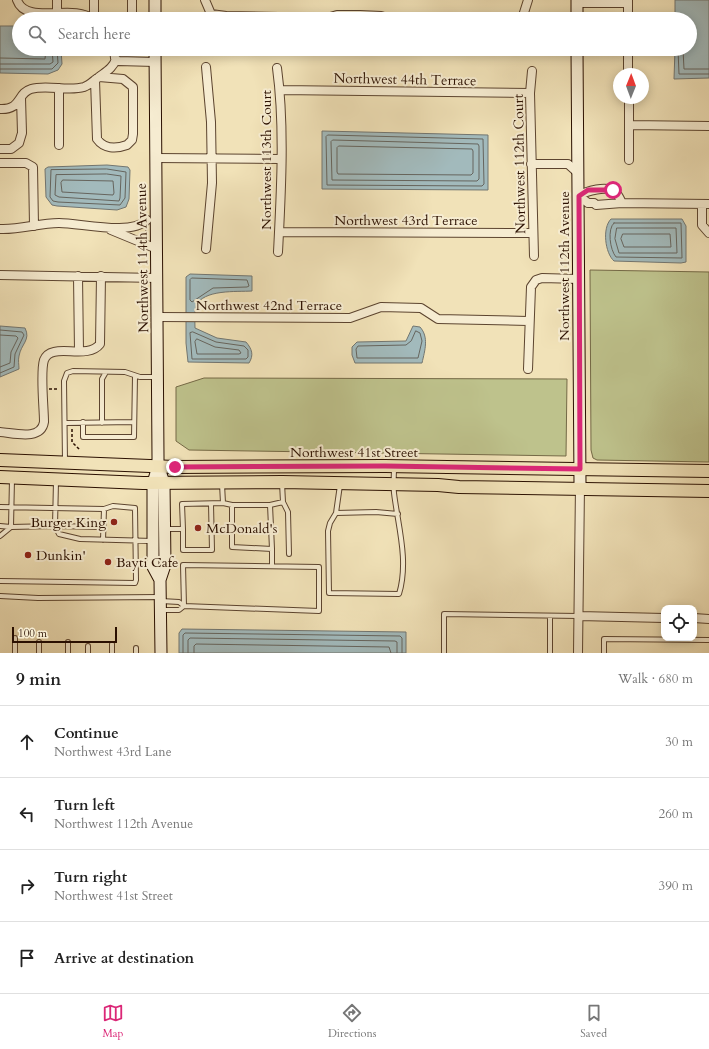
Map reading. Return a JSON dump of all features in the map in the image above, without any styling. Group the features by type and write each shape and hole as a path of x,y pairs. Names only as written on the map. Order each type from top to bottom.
{"main road":[{"name":"Northwest 41st Street","path":"0,460 158,466 394,466 709,471"},
{"path":"282,482 302,467"},
{"path":"6,478 159,483 222,484 282,482 438,485 459,487 709,485"},
{"path":"580,486 709,491"}],"street":[{"path":"17,0 21,7 28,12"},
{"path":"56,12 57,0"},
{"path":"93,12 94,0"},
{"path":"132,0 132,12"},
{"path":"155,0 155,12"},
{"path":"205,0 208,12"},
{"path":"524,12 528,0"},
{"path":"577,12 577,1 628,2"},
{"name":"Northwest 114th Avenue","path":"155,56 156,158 150,221 157,249 158,466 164,529 165,565 160,580 161,653"},
{"name":"Northwest 112th Avenue","path":"577,56 580,486"},
{"path":"628,56 628,68"},
{"path":"0,109 12,108 30,89 80,88 97,78 107,65 116,59 124,61 155,62"},
{"path":"206,67 212,159 212,196 206,249"},
{"name":"Northwest 113th Court","path":"277,68 280,90 278,252"},
{"name":"Northwest 112th Court","path":"532,71 530,93 532,234 534,256"},
{"path":"97,78 123,79 131,83 134,89 134,134 127,145 108,147 97,139 97,78"},
{"path":"59,88 59,145"},
{"name":"Northwest 44th Terrace","path":"280,90 530,93"},
{"path":"0,149 14,148 20,140 21,98"},
{"path":"629,104 629,160"},
{"path":"629,124 709,126"},
{"path":"156,158 280,159"},
{"path":"0,163 26,163 32,166 34,171 34,226"},
{"path":"531,164 568,164 578,174"},
{"path":"619,203 616,192 605,190 588,190 579,196 588,203 594,203 596,205 612,205 619,203 706,204 701,222 707,231"},
{"path":"605,190 605,200"},
{"path":"594,203 596,200 612,200 619,203"},
{"path":"107,228 142,219 150,221"},
{"path":"0,229 59,223 122,229 150,221"},
{"path":"132,227 132,239"},
{"path":"107,228 157,249"},
{"name":"Northwest 43rd Terrace","path":"279,232 532,234"},
{"path":"0,275 157,278"},
{"path":"78,276 79,351"},
{"path":"0,432 32,435 41,430 44,422 45,358 55,352 94,349 101,341 101,276"},
{"path":"528,369 528,321 530,290 536,280 542,278 579,279"},
{"name":"Northwest 42nd Terrace","path":"157,317 350,318 381,307 421,308 438,319 528,321"},
{"name":"Northwest 114th Avenue","path":"159,483 153,541 153,567 160,580"},
{"path":"578,653 580,486"},
{"path":"579,616 661,618"},
{"path":"697,618 709,619"}],"lane":[{"path":"65,463 66,424 64,381 66,374 71,372 125,372 135,376 158,377"},
{"path":"102,423 102,379 107,372"},
{"path":"83,422 83,437 134,437 135,376"},
{"path":"66,424 83,422 134,422"},
{"path":"340,483 336,513 328,531 329,593 399,594 403,583 402,555 394,484 394,466"},
{"path":"6,478 12,507 12,526"},
{"path":"56,480 55,526 59,534 80,539 153,541"},
{"path":"282,482 283,502 288,512 289,554"},
{"path":"222,484 222,503"},
{"path":"211,504 212,550 183,550 182,504 222,503 232,506 270,505 283,502"},
{"path":"270,505 272,565"},
{"path":"0,507 104,509 113,506 135,508 136,541 135,583 0,581"},
{"path":"232,506 232,547 272,550"},
{"path":"103,540 104,509"},
{"path":"336,513 376,512 398,514"},
{"path":"0,526 103,527"},
{"path":"0,536 12,526"},
{"path":"164,529 183,529"},
{"path":"0,596 160,603 179,602 184,606 319,610 319,567 272,565 183,565 184,606"},
{"path":"160,603 179,610 184,606"},
{"path":"444,653 444,614 579,616"},
{"path":"550,616 550,653"},
{"path":"14,638 14,653"},
{"path":"604,653 604,639 709,640"},
{"path":"39,642 39,653"},
{"path":"68,642 68,653"},
{"path":"112,644 112,653"},
{"path":"88,646 88,653"}],"path":[{"path":"146,242 150,221"},
{"path":"48,389 59,389"},
{"path":"72,429 72,442 80,450"}],"green space":[{"path":"590,270 709,272 709,462 597,460 593,458 591,450"},
{"path":"204,378 567,379 566,456 189,450 176,441 176,387"}],"water":[{"path":"675,0 709,0 709,78 674,79 675,56 697,56 697,12 675,12"},
{"path":"0,26 12,26 12,56 61,56 62,64 58,70 48,74 0,73"},
{"path":"322,131 488,135 488,190 322,189"},
{"path":"107,165 128,167 130,170 129,199 126,207 117,210 57,206 52,205 46,197 45,169 48,167"},
{"path":"611,219 682,219 686,226 686,262 614,261 608,252 606,240 606,228"},
{"path":"190,274 252,276 252,291 221,292 213,294 200,301 196,306 195,314 195,328 217,338 246,342 252,352 249,363 188,362 186,343 186,277"},
{"path":"0,326 25,328 27,336 19,356 19,369 0,377"},
{"path":"413,326 420,327 425,335 426,344 422,363 355,363 352,355 352,347 357,342 406,341"},
{"path":"182,629 406,632 406,653 179,653 179,633"}],"place":[{"name":"Burger King","path":"114,522"},
{"name":"McDonald's","path":"198,528"},
{"name":"Dunkin'","path":"28,555"},
{"name":"Bayti Cafe","path":"108,562"}],"route":[{"path":"175,467 385,466 580,469 579,196 588,190 613,190"}]}
